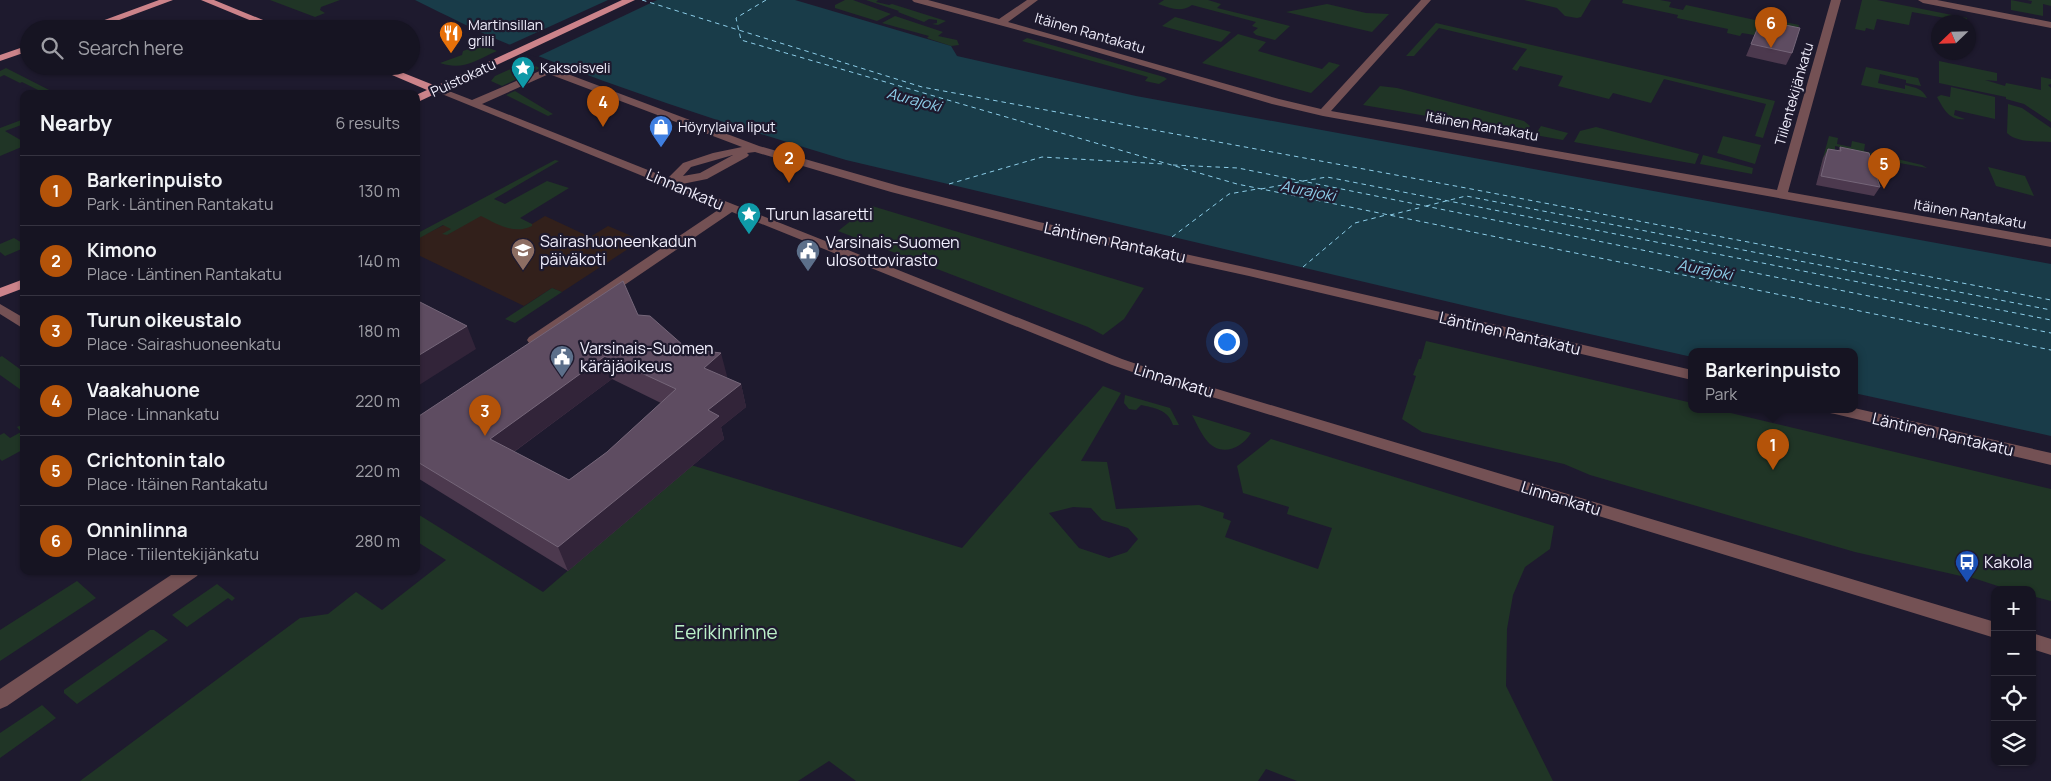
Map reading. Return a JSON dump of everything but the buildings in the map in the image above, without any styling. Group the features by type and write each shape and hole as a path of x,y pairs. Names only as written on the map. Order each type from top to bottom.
{"main road":[{"path":"111,20 168,0"},
{"path":"206,0 257,20"},
{"name":"Puistokatu","path":"420,98 630,0"},
{"path":"0,58 20,51"},
{"name":"Linnankatu","path":"399,75 437,90"},
{"path":"0,294 20,284"}],"street":[{"name":"Itäinen Rantakatu","path":"917,0 1000,22 1250,95 1323,112 1781,196 2051,243"},
{"path":"1000,22 1033,0"},
{"path":"1323,112 1426,0"},
{"name":"Tiilentekijänkatu","path":"1781,196 1836,0"},
{"path":"1923,0 2051,25"},
{"name":"Läntinen Rantakatu","path":"473,104 550,70 755,148 895,189 1038,226 1232,268 1688,374"},
{"name":"Linnankatu","path":"437,90 671,182 730,208 1152,374 1991,629"},
{"path":"671,182 713,172 755,148"},
{"path":"522,348 730,208"},
{"path":"0,308 20,322"},
{"name":"Läntinen Rantakatu","path":"1852,413 2051,459"},
{"path":"0,700 185,575"},
{"path":"2036,642 2051,647"}],"shaded area":[{"name":"Sairashuoneenkadun päiväkoti","path":"482,206 532,224 545,216 590,237 608,226 641,240 640,245 628,249 562,292 552,288 524,306 420,256 420,237"}],"green space":[{"path":"270,0 340,0 321,7 320,10 325,13 315,17"},
{"path":"845,0 853,0 891,14 877,21 835,8 835,5"},
{"path":"866,0 878,0 876,2 892,4 946,21 938,25 932,24 937,23 937,20 929,19 924,22"},
{"path":"1164,0 1208,0 1221,4 1217,8 1290,26 1275,40 1256,35 1253,32 1258,28 1252,26 1256,22 1192,5 1180,9 1158,4"},
{"path":"1524,0 1591,0 1581,17 1577,18 1565,16 1557,8"},
{"path":"1623,0 1660,0 1671,2 1669,7 1683,10 1686,5 1778,25 1780,21 1799,25 1795,39 1756,31 1754,35 1742,33 1740,36 1727,33 1728,29 1677,18 1678,15 1622,3"},
{"path":"1862,0 1877,0 1952,15 1931,15 1912,12 1909,25 1877,19 1874,30 1866,28 1865,31 1855,29"},
{"path":"2011,0 2031,4 2032,1 2027,0 2051,0 2051,6 2043,4 2043,16 2011,10"},
{"path":"1327,4 1366,13 1389,14 1372,32 1286,12"},
{"path":"895,16 943,32 938,36 957,40 959,45 951,46 927,38 929,36 882,23"},
{"path":"1175,17 1231,32 1221,42 1162,26"},
{"path":"1436,23 1775,101 1763,138 1755,136 1766,104 1664,79 1651,103 1613,93 1609,99 1558,86 1563,76 1520,66 1517,71 1512,69 1527,49 1439,28 1414,56 1406,56"},
{"path":"1238,34 1266,42 1258,51 1322,69 1329,62 1340,65 1311,93 1202,63"},
{"path":"1027,38 1167,79 1159,84 1145,81 1148,77 1022,41"},
{"path":"480,45 497,51 463,65 456,66 440,63 462,55 463,51"},
{"path":"1939,61 1997,73 1997,81 1985,80 2005,86 2006,83 2041,90 2041,77 2051,79 2051,84 2048,85 2051,88 2051,122 2024,104 2006,99 2006,97 1939,83"},
{"path":"526,62 540,68 502,86 491,81 495,76"},
{"path":"1866,67 1918,78 1921,86 1906,83 1906,80 1880,74 1878,83 1905,89 1905,85 1915,88 1921,90 1927,98 1861,85"},
{"path":"6,68 49,90 38,90 4,75 0,77 0,71"},
{"path":"1380,86 1397,88 1524,121 1530,126 1525,133 1363,105"},
{"path":"1951,87 1995,97 1995,119 1955,110 1954,115 1965,119 1951,116 1937,97 1941,95 1950,97"},
{"path":"515,91 553,114 548,116 506,95"},
{"path":"2008,104 2022,108 2051,128 2051,142 2022,140 2007,133"},
{"path":"20,120 20,125 5,131 20,140 20,148 0,156 0,128"},
{"path":"1541,126 1568,133 1563,140 1535,135"},
{"path":"1596,127 1699,154 1695,164 1574,142 1580,131"},
{"path":"1723,136 1761,145 1755,164 1717,153"},
{"path":"1829,136 1838,138 1837,144 1851,147 1852,141 1865,144 1864,151 1922,165 1927,168 1872,158 1872,154 1835,146 1835,156 1820,169"},
{"path":"1703,155 1753,168 1752,174 1700,164"},
{"path":"555,160 559,161 494,199 505,204 547,181 569,188 520,218 532,224 532,226 512,229 481,216 447,235 442,234 451,229 443,225 420,238 420,232"},
{"path":"1988,167 2025,176 2034,196 1996,186"},
{"path":"872,206 1144,288 1124,319 1103,335 1088,327 838,231"},
{"path":"14,238 20,242 20,250 5,256 0,252 0,244"},
{"path":"552,288 562,292 515,323 505,319"},
{"path":"1426,341 1688,402 1688,413 1731,413 2051,489 2051,601 2036,597 2036,586 1998,586 1961,574 1961,576 1855,552 1590,475 1564,464 1422,432 1402,419 1416,376 1413,375 1419,359 1421,359"},
{"path":"2,356 20,369 20,389 0,375 0,357"},
{"name":"Eerikinrinne","path":"1103,386 1121,393 1081,461 1107,462 1116,509 1199,505 1224,513 1223,518 1231,521 1225,537 1318,569 1332,528 1287,514 1289,507 1243,493 1237,466 1271,439 1554,526 1550,549 1525,567 1513,595 1507,629 1506,686 1553,781 1297,781 1266,769 1258,781 856,781 829,761 798,781 80,781 300,618 328,614 356,592 382,610 446,560 420,544 420,515 543,592 691,465 962,548","holes":["1073,507 1091,508 1102,520 1128,528 1138,539 1127,552 1109,558 1079,548 1049,513"]},
{"path":"1125,395 1170,408 1179,425 1173,425 1164,412 1156,408 1141,405 1136,410 1129,409 1124,403"},
{"path":"1192,415 1251,433 1242,443 1231,449 1219,449 1213,447 1208,442"},
{"path":"4,433 10,438 20,433 20,451 2,461 0,459 0,435"},
{"path":"77,581 96,598 0,661 0,630"},
{"path":"217,584 235,598 232,601 228,598 187,627 172,615"},
{"path":"150,630 154,630 168,640 77,704 64,693 64,690"},
{"path":"42,705 56,718 0,758 0,733"}],"water":[{"name":"Aurajoki","path":"415,0 795,0 951,46 957,56 1136,96 2051,264 2051,436 1858,394 1858,348 1688,348 1688,356 1509,316 846,160 633,92 549,61"}],"pier":[{"path":"608,0 657,0 536,57 507,46"}],"ferry route":[{"path":"642,0 739,30"},
{"path":"739,30 736,18 766,0"},
{"path":"739,30 922,87 1466,188 2051,300"},
{"path":"739,30 741,40 1237,184 1261,189"},
{"path":"949,184 1042,157 1164,164"},
{"path":"1173,165 1238,168 2051,333"},
{"path":"1303,181 1327,177 1447,201"},
{"path":"1261,189 1299,182"},
{"path":"1172,237 1229,194 1257,189"},
{"path":"1261,189 2051,350"},
{"path":"1447,201 1466,196 2051,310"},
{"path":"1426,206 1447,201"},
{"path":"1447,201 2051,320"},
{"path":"1390,215 1423,207"},
{"path":"1303,267 1355,223 1386,215"}],"place":[{"name":"Onninlinna","path":"1771,48"},
{"name":"Martinsillan grilli","path":"451,54"},
{"name":"Kaksoisveli","path":"523,89"},
{"name":"Vaakahuone","path":"603,127"},
{"name":"Höyrylaiva liput","path":"661,148"},
{"name":"Kimono","path":"789,183"},
{"name":"Crichtonin talo","path":"1884,189"},
{"name":"Turun lasaretti","path":"749,235"},
{"name":"Sairashuoneenkadun päiväkoti","path":"523,271"},
{"name":"Varsinais-Suomen ulosottovirasto","path":"808,272"},
{"name":"Varsinais-Suomen käräjäoikeus","path":"562,378"},
{"name":"Turun oikeustalo","path":"485,436"},
{"name":"Barkerinpuisto","path":"1773,470"},
{"name":"Kakola","path":"1967,583"}]}
